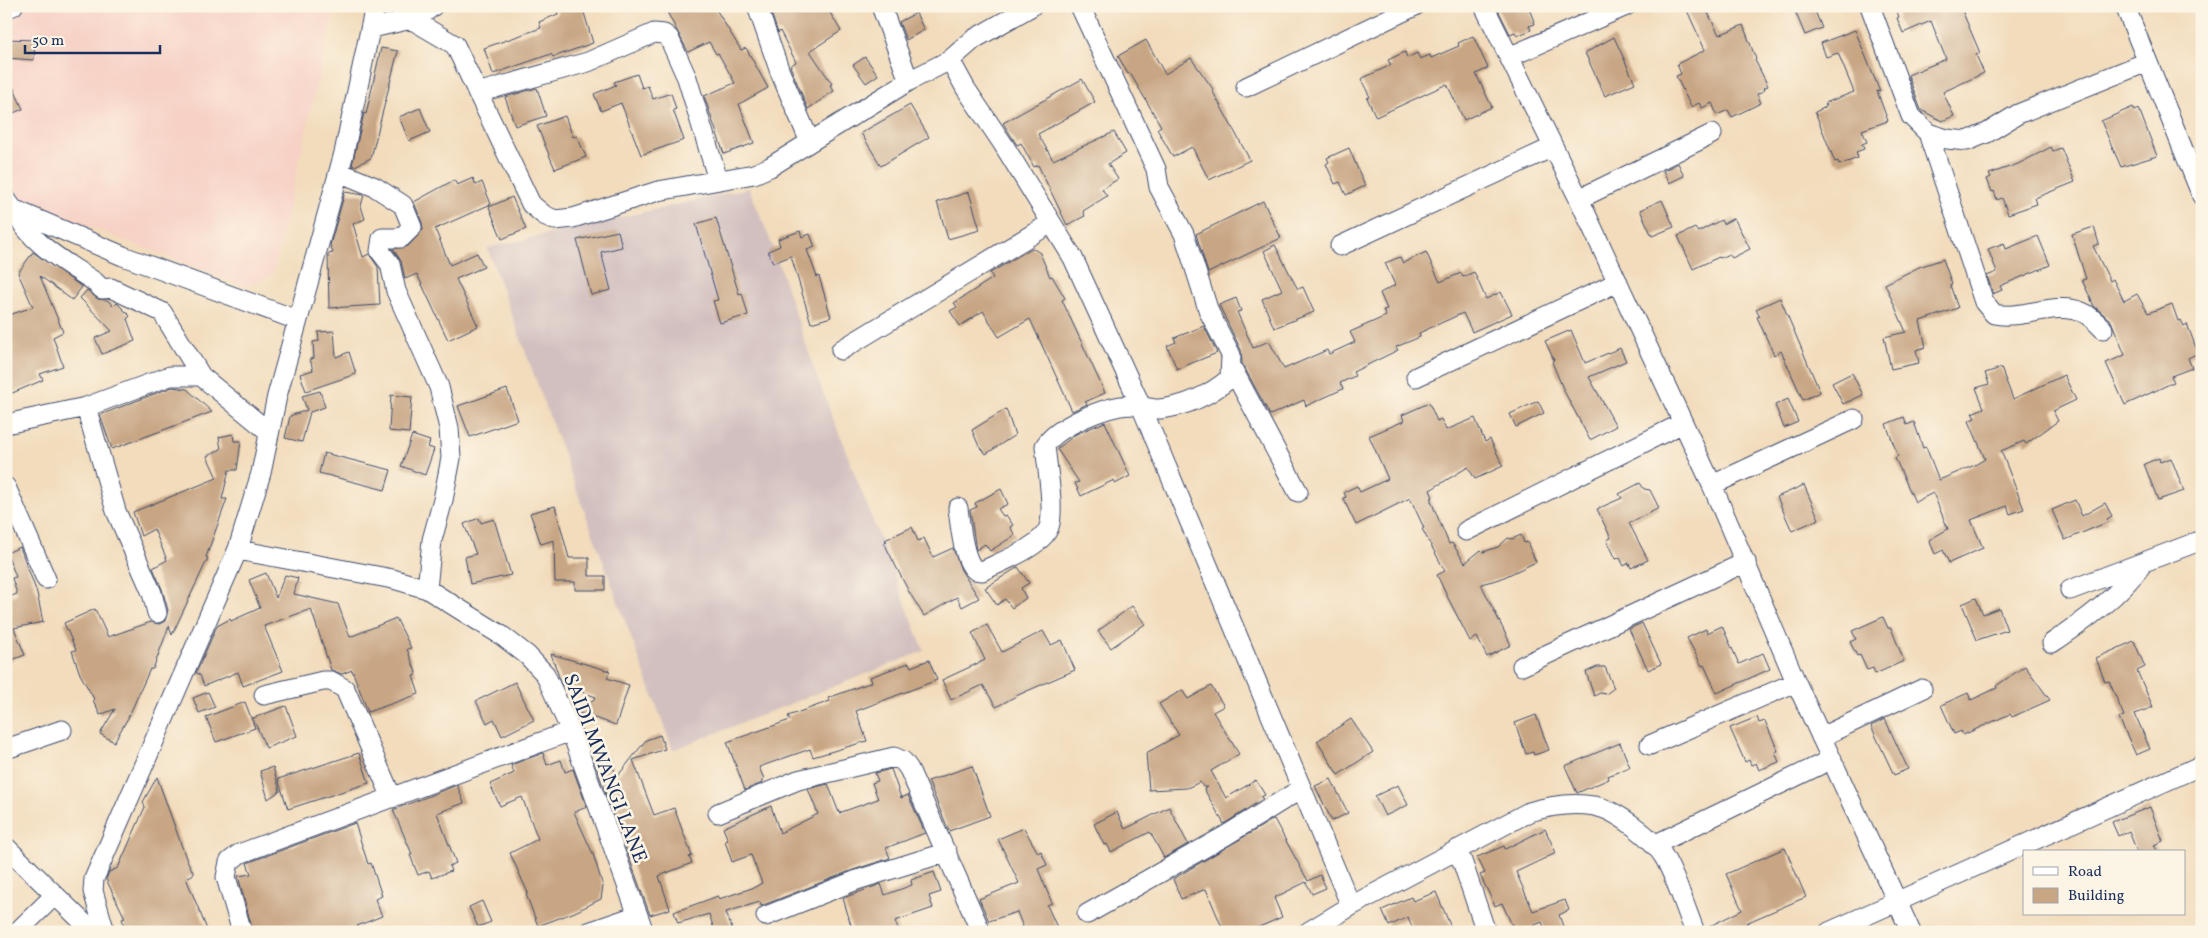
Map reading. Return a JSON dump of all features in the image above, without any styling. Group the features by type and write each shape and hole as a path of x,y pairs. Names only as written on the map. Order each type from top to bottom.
{"street":[{"path":"6,8 13,6"},
{"path":"105,932 93,891 94,879 238,550 260,473 297,320 339,172 372,28 375,6"},
{"path":"414,21 433,6"},
{"path":"757,6 780,72 810,142"},
{"path":"881,6 910,81"},
{"path":"372,28 407,20 414,21 455,45 531,204 544,215 555,220 573,218 658,191 713,183 718,180 754,174 770,167 910,81 950,60 974,39 1032,6"},
{"path":"958,508 970,564 975,570 982,571 1030,546 1042,538 1049,528 1051,515 1045,446 1057,433 1095,414 1127,405 1159,409 1194,402 1218,388 1230,378 1232,368 1231,355 1208,312 1184,234 1159,187 1156,170 1080,6"},
{"path":"1246,87 1415,6"},
{"path":"1484,6 1579,199 1712,485 1796,682 1911,932"},
{"path":"1509,57 1626,6"},
{"path":"1870,6 1912,116 1928,133 1984,302 1994,314 2007,316 2065,309 2082,312 2103,329"},
{"path":"2125,6 2202,196"},
{"path":"477,93 588,62 654,33 664,34 669,38 687,78 718,180"},
{"path":"950,60 966,89 1003,144 1073,258 1141,406 1351,906"},
{"path":"1928,133 1947,139 1967,141 1987,133 2018,114 2147,62"},
{"path":"1579,199 1712,134"},
{"path":"1340,246 1554,147"},
{"path":"339,172 375,187 403,205 412,227 400,238 382,238 380,252 390,264 396,291 439,387 449,428 451,458 444,500 432,540 427,589"},
{"path":"10,204 140,262 297,320"},
{"path":"10,204 22,226 36,241 95,282 102,289 111,288 162,312 201,376 269,432"},
{"path":"841,350 1051,222"},
{"path":"1416,377 1618,282"},
{"path":"1232,368 1298,492"},
{"path":"6,424 86,407 170,376 201,376"},
{"path":"86,407 116,511 152,593 157,613"},
{"path":"1712,485 1854,419"},
{"path":"1466,531 1683,423"},
{"path":"6,486 46,579"},
{"path":"2070,590 2202,540"},
{"name":"SAIDI MWANGI LANE","path":"238,550 393,579 427,589 501,635 527,655 545,674 572,731 641,923"},
{"path":"2052,644 2101,607 2136,573 2144,561"},
{"path":"1522,666 1746,562"},
{"path":"264,695 323,681 331,681 345,689 392,798"},
{"path":"1650,744 1796,682"},
{"path":"1821,737 1922,689"},
{"path":"6,749 62,730"},
{"path":"242,932 226,877 229,862 239,854 572,731"},
{"path":"718,813 798,780 894,756 903,761 910,769 981,932"},
{"path":"1654,845 1832,759"},
{"path":"1829,932 2202,765"},
{"path":"1087,914 1226,836 1301,789"},
{"path":"1308,932 1351,906 1529,812 1553,806 1595,806 1623,819 1648,838 1664,857 1695,932"},
{"path":"6,847 93,932"},
{"path":"1458,849 1486,932"},
{"path":"766,916 857,880 947,852"},
{"path":"17,932 55,895"},
{"path":"589,932 641,923"}],"shaded area":[{"path":"6,6 335,6 273,274 246,287 26,202 18,195 6,161"},
{"path":"749,188 773,247 818,380 924,651 673,750 487,248"}],"building":[{"path":"556,6 582,6 593,43 553,57 551,54 493,74 484,48 541,28 539,22 558,14"},
{"path":"664,6 714,6 741,50 746,48 768,88 739,104 754,143 724,154 704,96 735,83 718,53 716,54 709,42 688,52"},
{"path":"777,6 826,6 841,31 810,51 832,84 830,85 834,91 808,109 790,66 796,62 780,31 778,33 770,10"},
{"path":"1501,6 1528,6 1535,24 1529,26 1531,30 1517,36 1515,32 1510,34 1497,8"},
{"path":"1685,6 1698,6 1707,11 1719,35 1743,25 1755,60 1768,86 1757,94 1761,103 1732,117 1728,110 1717,115 1712,103 1702,108 1699,103 1691,107 1676,76 1681,74 1677,64 1705,50"},
{"path":"1806,6 1813,6 1822,28 1805,35 1795,11"},
{"path":"1895,6 1966,6 1961,8 1980,53 1976,55 1984,73 1943,92 1954,116 1942,121 1921,110 1908,75 1946,59 1931,21 1903,33"},
{"path":"916,13 924,30 906,40 899,22"},
{"path":"1855,30 1880,92 1877,91 1888,121 1862,130 1867,142 1862,144 1864,149 1856,152 1858,158 1839,165 1838,161 1835,162 1815,112 1826,107 1825,103 1854,92 1838,53 1826,57 1821,43"},
{"path":"1473,36 1488,68 1476,74 1492,107 1464,120 1447,84 1376,117 1367,98 1370,97 1361,79 1391,65 1388,60 1405,52 1407,58 1417,53 1420,59 1430,55 1431,58 1459,46 1458,43"},
{"path":"1614,37 1635,83 1605,96 1585,53"},
{"path":"6,39 35,40 34,60 6,58"},
{"path":"1146,40 1165,74 1191,58 1213,89 1250,160 1209,180 1192,147 1173,157 1157,129 1161,126 1118,56"},
{"path":"381,48 398,51 371,158 355,166 352,165"},
{"path":"865,57 878,75 866,83 853,65"},
{"path":"6,72 23,109 6,116"},
{"path":"637,74 642,88 648,86 653,99 671,93 676,109 673,110 684,140 641,155 621,103 601,111 594,94 616,85 614,82"},
{"path":"1082,79 1095,102 1038,134 1053,160 1114,132 1126,153 1108,164 1118,179 1102,189 1107,196 1083,211 1085,216 1067,225 1038,165 1034,167 1021,143 1017,145 1003,123"},
{"path":"537,88 546,116 515,126 505,97"},
{"path":"910,105 929,137 881,166 861,133"},
{"path":"2133,107 2135,111 2139,109 2157,156 2121,167 2101,121"},
{"path":"420,108 430,132 409,141 399,117"},
{"path":"565,116 573,137 577,136 586,157 555,169 537,126"},
{"path":"2051,147 2053,151 2061,148 2075,182 2035,198 2037,204 2008,214 2002,198 1997,200 1994,191 1992,192 1987,179 1991,177 1989,174 2018,164"},
{"path":"1349,148 1365,186 1346,195 1340,182 1335,184 1326,164 1329,162 1327,158"},
{"path":"1678,163 1684,176 1669,183 1663,171"},
{"path":"473,178 476,185 482,182 491,204 435,229 450,265 477,253 484,267 456,279 478,326 448,340 417,274 405,279 401,261 393,249 408,246 423,230 414,202 454,180 457,185"},
{"path":"345,192 364,195 361,206 365,219 353,224 363,257 369,254 378,267 380,305 329,308 328,254 333,253 330,245"},
{"path":"969,192 980,230 948,239 937,202"},
{"path":"512,197 526,229 502,239 489,207"},
{"path":"1662,200 1674,227 1652,236 1640,210"},
{"path":"1263,201 1281,238 1208,273 1196,234"},
{"path":"716,218 739,294 742,293 748,315 720,323 713,301 718,300 696,224"},
{"path":"1734,218 1750,249 1732,258 1729,254 1719,257 1693,269 1678,236 1695,228 1698,232 1721,220 1723,224"},
{"path":"2094,227 2099,244 2093,246 2110,281 2113,279 2124,301 2137,294 2148,313 2172,304 2178,321 2181,320 2184,326 2187,324 2198,353 2188,358 2192,368 2171,376 2174,382 2125,405 2106,363 2125,355 2111,321 2094,306 2082,280 2086,279 2072,234"},
{"path":"618,231 622,247 601,252 611,290 591,295 577,240"},
{"path":"800,231 802,237 810,234 815,247 807,250 817,277 819,276 831,317 811,323 791,256 773,263 768,251 780,246 778,239"},
{"path":"2038,236 2050,265 2000,286 2002,290 1993,294 1987,276 1997,272 1988,249 2004,243 2006,249"},
{"path":"1275,245 1298,289 1303,287 1314,312 1274,328 1262,299 1282,290 1264,251"},
{"path":"1032,248 1040,253 1050,277 1052,276 1065,298 1062,300 1105,393 1085,402 1087,404 1072,411 1030,319 999,337 983,311 960,326 950,311 957,307 954,303 993,278 990,273"},
{"path":"33,252 82,287 72,300 40,276 63,332 53,337 63,366 40,374 43,380 10,394 6,385 6,316 33,307 18,273"},
{"path":"1426,252 1440,282 1461,273 1463,277 1474,272 1486,299 1501,292 1512,314 1472,332 1463,313 1419,333 1420,337 1396,347 1398,350 1353,372 1355,376 1340,383 1343,389 1306,406 1304,400 1270,415 1242,363 1241,350 1219,305 1236,298 1241,311 1237,312 1253,348 1269,341 1284,369 1327,350 1329,354 1355,342 1350,332 1386,316 1383,310 1387,309 1380,293 1395,285 1385,263 1400,257 1403,263"},
{"path":"1943,259 1958,308 1920,321 1926,347 1916,350 1919,363 1891,369 1884,337 1906,332 1885,284 1919,267"},
{"path":"87,290 98,299 107,300 114,306 117,303 130,316 127,319 135,341 102,354 95,338 112,331 80,298"},
{"path":"1780,298 1820,392 1803,400 1781,351 1774,355 1757,317 1760,316 1756,309"},
{"path":"1204,326 1217,353 1177,369 1167,346 1176,342 1174,338"},
{"path":"1571,330 1585,363 1620,348 1626,361 1589,377 1616,426 1590,440 1564,391 1552,362 1554,360 1545,341"},
{"path":"334,331 336,357 349,352 356,374 306,391 300,374 313,370 310,359 314,358 313,342 319,341 318,332"},
{"path":"2001,368 2013,399 2064,375 2076,400 2053,411 2058,421 2026,444 2024,441 2001,451 2024,509 2010,514 2007,506 1971,520 1983,548 1949,563 1943,550 1935,554 1929,540 1948,529 1933,493 1915,502 1895,458 1898,456 1886,424 1904,417 1907,425 1914,422 1923,448 1926,447 1939,480 1975,465 1985,459 1969,421 1975,418 1972,413 1984,408 1976,388 1989,384 1985,373"},
{"path":"1852,373 1863,395 1843,404 1832,383"},
{"path":"172,387 187,389 212,412 112,449 100,415"},
{"path":"507,389 518,420 470,437 458,406"},
{"path":"320,391 325,407 310,412 302,442 285,438 290,416 307,410 302,396"},
{"path":"391,395 412,397 409,433 389,431"},
{"path":"1788,399 1798,422 1784,428 1775,405"},
{"path":"1538,401 1544,413 1516,427 1510,414"},
{"path":"1429,403 1437,421 1441,419 1446,430 1475,418 1485,442 1490,439 1503,466 1475,479 1468,467 1430,490 1433,497 1431,501 1449,544 1452,543 1465,563 1481,550 1483,552 1498,547 1508,538 1512,539 1521,535 1524,543 1527,542 1536,562 1500,579 1481,584 1511,645 1487,657 1477,637 1470,641 1447,596 1437,575 1445,571 1422,529 1424,528 1410,498 1356,525 1343,498 1346,497 1344,492 1357,486 1360,492 1388,479 1369,436 1404,421 1402,415"},
{"path":"1006,409 1015,435 986,454 978,444 972,430"},
{"path":"1105,422 1130,476 1115,484 1114,480 1081,496 1075,483 1079,482 1057,449 1076,434"},
{"path":"233,434 234,441 241,441 237,470 229,470 222,499 227,499 206,557 208,558 172,635 169,626 153,669 150,669 128,718 114,742 100,734 115,709 100,715 94,699 80,674 72,651 76,650 64,623 95,609 108,637 151,622 159,624 165,621 168,610 153,568 167,560 154,529 141,536 133,512 217,478 207,456 221,449 219,437"},
{"path":"412,435 430,441 428,447 434,449 425,475 401,466"},
{"path":"324,453 391,470 385,490 319,473"},
{"path":"2159,458 2160,462 2171,458 2184,491 2158,500 2144,464"},
{"path":"1640,483 1644,489 1650,490 1659,508 1629,523 1648,560 1631,568 1629,563 1624,566 1620,558 1616,559 1607,540 1611,538 1597,509 1622,498 1619,494"},
{"path":"1804,485 1819,519 1792,531 1777,497"},
{"path":"1001,489 1008,504 998,509 1003,516 1006,515 1013,525 1010,527 1015,535 990,551 985,544 976,550 970,510 977,507 975,503"},
{"path":"2075,500 2082,516 2105,503 2112,516 2107,519 2108,522 2065,540 2052,510"},
{"path":"555,506 569,558 589,558 589,576 605,576 605,590 575,590 575,582 555,582 554,540 541,544 530,513"},
{"path":"479,518 481,523 494,519 511,575 470,584 465,557 476,554 464,524"},
{"path":"912,527 918,541 924,538 933,557 953,548 961,570 979,598 962,607 957,597 924,616 909,592 884,543 887,542 885,540"},
{"path":"20,547 37,593 43,622 14,628 25,655 6,662 6,598 17,594 12,578 16,577 7,553"},
{"path":"1018,567 1029,583 1021,588 1026,598 1012,608 1005,599 997,605 985,588"},
{"path":"266,573 276,598 285,575 298,578 294,594 338,604 350,637 396,618 411,648 407,649 417,675 413,676 419,694 368,712 352,670 342,674 331,670 311,609 264,626 283,671 243,686 238,672 204,686 200,675 196,673 217,626 260,608 249,580"},
{"path":"1976,598 1983,614 1999,608 2007,630 1977,640 1962,604"},
{"path":"1132,606 1145,624 1111,648 1098,631"},
{"path":"1883,617 1888,628 1891,628 1904,661 1875,674 1873,668 1867,670 1860,655 1857,656 1850,642 1856,639 1852,631"},
{"path":"1642,623 1661,664 1648,670 1629,629"},
{"path":"987,625 1002,652 1043,631 1051,645 1062,640 1075,670 1018,695 996,707 983,685 951,700 942,680 985,660 972,633"},
{"path":"1722,626 1739,664 1763,653 1770,669 1717,693 1704,665 1702,666 1687,638 1706,629 1707,633"},
{"path":"2134,641 2145,667 2137,671 2153,707 2135,714 2150,749 2136,755 2119,718 2124,716 2109,681 2105,682 2096,658"},
{"path":"551,654 610,671 607,678 629,685 616,725 579,713 596,697 562,685"},
{"path":"929,660 937,680 856,711 867,741 813,757 810,749 759,767 764,779 762,783 745,790 727,742 790,720 788,716 830,701 828,698 872,682 870,677 909,663 911,667"},
{"path":"2025,666 2050,700 2012,717 2010,714 1963,735 1961,731 1954,734 1941,705 1968,693 1971,700 1997,688 1996,686"},
{"path":"1597,667 1605,667 1614,688 1606,694 1600,693 1594,696 1586,672"},
{"path":"515,682 534,720 502,736 494,719 487,723 476,701"},
{"path":"1211,686 1224,706 1213,712 1239,754 1211,771 1226,798 1256,780 1265,795 1261,797 1263,799 1224,824 1204,789 1208,787 1203,787 1200,782 1187,788 1149,790 1146,753 1179,735 1159,704 1182,690 1188,699"},
{"path":"208,692 215,707 199,713 193,698"},
{"path":"245,702 255,728 216,742 206,717"},
{"path":"286,706 297,736 266,748 253,718"},
{"path":"1536,715 1549,750 1534,755 1533,752 1526,754 1515,723"},
{"path":"1757,717 1759,723 1765,721 1778,751 1775,752 1779,762 1759,770 1756,763 1751,765 1749,760 1745,762 1730,728"},
{"path":"1351,719 1373,752 1338,775 1317,741"},
{"path":"1885,719 1908,769 1894,775 1871,726"},
{"path":"660,735 665,749 633,760 654,815 674,808 692,856 689,857 692,863 659,876 670,909 650,915 594,761 608,755 617,777 646,740"},
{"path":"1620,743 1630,767 1608,776 1609,779 1577,793 1565,766"},
{"path":"359,753 369,783 288,809 278,779"},
{"path":"543,753 547,765 561,760 565,772 573,769 587,807 574,812 593,854 603,886 601,899 575,912 538,926 526,894 528,893 510,853 538,839 522,797 500,806 490,784 514,773 511,765"},
{"path":"972,766 990,816 949,831 928,781"},
{"path":"273,767 280,791 268,799 260,771"},
{"path":"891,769 901,798 908,795 925,833 886,848 890,858 853,870 761,906 760,902 726,912 733,932 715,932 709,914 678,923 674,912 718,896 719,899 762,883 751,855 732,862 725,841 728,840 723,828 771,806 780,833 818,814 808,789 828,784 839,813 878,799 872,783 878,781 875,773"},
{"path":"157,777 186,858 194,874 186,878 208,932 127,932 122,919 125,918 106,879 109,872 118,868 145,807 143,802"},
{"path":"1331,779 1348,813 1332,821 1315,786"},
{"path":"457,785 464,803 437,813 456,863 449,866 451,871 432,878 429,871 418,875 410,855 412,854 393,810"},
{"path":"1398,785 1408,805 1385,816 1375,796"},
{"path":"1169,807 1188,844 1164,858 1150,832 1111,852 1107,844 1104,845 1094,824 1117,812 1125,829"},
{"path":"2150,807 2163,841 2154,845 2157,850 2136,850 2129,831 2118,836 2112,822"},
{"path":"1274,819 1308,881 1320,875 1326,888 1312,894 1306,882 1274,898 1282,917 1248,932 1224,932 1206,889 1181,899 1173,879"},
{"path":"355,823 368,864 371,863 382,896 375,899 382,916 357,926 358,928 348,932 253,932 238,876 251,874 247,863"},
{"path":"1024,828 1038,853 1041,851 1047,865 1038,869 1052,903 1047,905 1059,932 1025,932 1017,912 989,921 979,899 1019,883 998,839"},
{"path":"1545,829 1556,853 1516,872 1533,911 1565,900 1569,910 1559,915 1565,932 1546,932 1542,922 1515,932 1502,903 1495,906 1480,875 1485,873 1477,857 1504,846 1505,849"},
{"path":"1785,848 1806,897 1746,923 1751,932 1713,932 1710,926 1742,910 1726,874"},
{"path":"934,872 941,892 929,896 933,908 895,921 899,932 853,932 843,898 881,884 885,895 912,885 911,880"},
{"path":"1436,892 1453,932 1414,932 1408,917 1389,926 1382,910 1411,897 1413,901"},
{"path":"482,901 491,922 478,927 469,907"}]}
